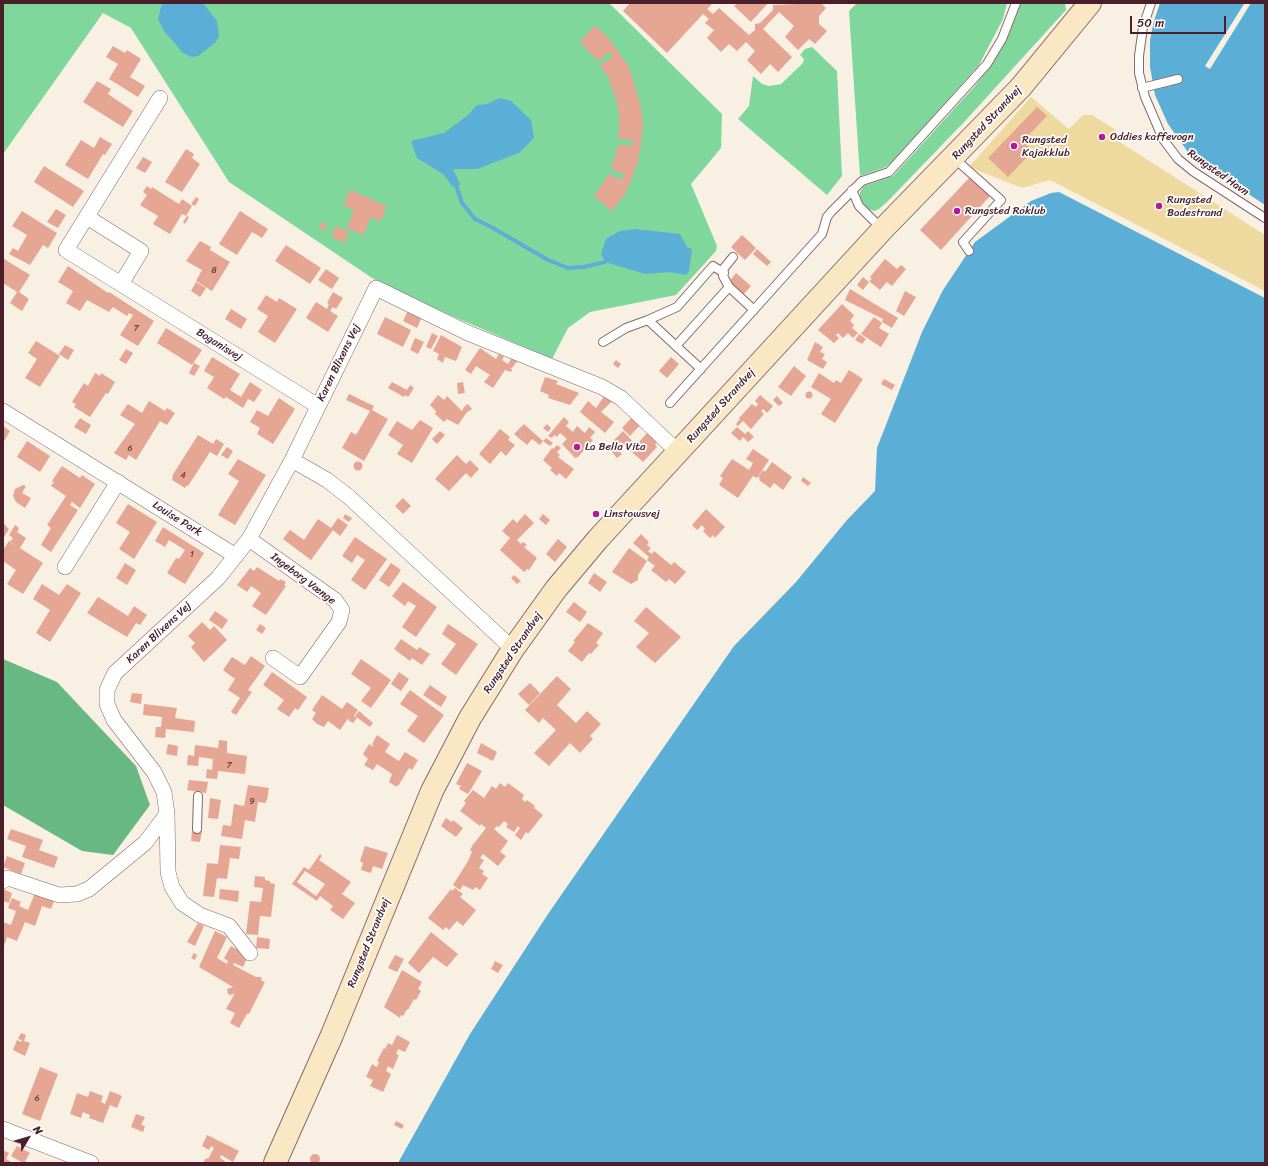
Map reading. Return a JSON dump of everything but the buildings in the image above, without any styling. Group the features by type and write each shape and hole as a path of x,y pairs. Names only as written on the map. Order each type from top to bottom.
{"main road":[{"name":"Rungsted Strandvej","path":"275,1163 332,1035 432,791 470,718 513,649 556,589 594,544 883,229 954,158 1021,87 1083,6"}],"street":[{"name":"Boganisvej","path":"160,98 66,250 318,406"},
{"path":"87,217 141,251 121,284"},
{"name":"Karen Blixens Vej","path":"250,953 229,926 200,915 182,903 172,887 168,872 167,814 164,792 154,772 114,720 107,704 107,690 115,673 218,578 249,539 292,460 376,288 468,333 602,387 621,398 678,452"},
{"name":"Louise Park","path":"3,411 236,556"},
{"path":"292,460 327,480 349,497 513,649"},
{"path":"65,567 118,482"},
{"name":"Ingeborg Vænge","path":"249,539 335,600 342,610 339,622 300,677 273,658"},
{"path":"3,881 8,878 59,895 77,894 89,889 145,844 167,814"},
{"path":"3,1129 91,1163"}],"lane":[{"path":"670,403 822,234 827,217 852,190 862,181 889,172 987,64 1002,39 1016,3"},
{"name":"Rungsted Havn","path":"1151,3 1143,27 1139,56 1142,88 1166,144 1178,159 1194,172 1265,218"},
{"path":"1142,88 1178,79"},
{"path":"954,158 1001,200 963,242 969,251"},
{"path":"852,190 859,206 883,229"},
{"path":"732,257 724,268 724,273 729,287 754,310"},
{"path":"603,342 626,328 677,307 713,266 724,273"},
{"path":"676,346 729,287"},
{"path":"648,320 701,369"},
{"path":"197,829 198,796"}],"green space":[{"path":"3,3 609,3 722,114 721,148 691,184 717,246 716,251 676,295 590,312 568,328 552,359 387,288 229,182 131,28 103,13 3,154"},
{"path":"857,3 1007,3 1003,19 979,65 894,160 886,167 860,176 849,11"},
{"path":"1020,3 1065,3 1066,10 966,120 887,202 879,209 874,211 868,209 860,199 860,192 864,186 893,176 975,86 995,59"},
{"path":"812,47 837,71 842,176 827,195 738,119 749,106 753,76 762,84 769,86 781,84 803,63 804,59 800,55 805,49"},
{"path":"3,659 57,682 136,766 150,805 113,855 82,851 3,805"}],"sand":[{"name":"Rungsted Badestrand","path":"1031,97 1069,129 1083,115 1092,115 1116,130 1112,137 1265,235 1265,291 1050,180 1022,188 969,167"}],"water":[{"path":"162,3 204,4 217,21 219,36 216,42 198,56 191,57 183,53 164,31 158,19"},
{"path":"1160,3 1265,3 1265,205 1190,155 1168,124 1155,95 1150,67 1150,40"},
{"path":"500,98 511,101 531,120 534,138 519,153 477,169 453,169 460,184 457,188 452,186 443,174 417,158 411,141 444,133 468,115 477,105 487,104"},
{"path":"1059,192 1265,298 1265,1163 398,1163 470,1034 548,914 734,646 796,582 847,520 875,491 877,448 922,332 943,290 975,242 1031,201 1051,193"},
{"path":"635,229 680,234 687,247 692,249 689,271 686,275 669,272 645,274 605,262 601,254 606,239 620,231"}],"pier":[{"path":"1251,3 1210,69 1205,66 1244,4"}],"waterway":[{"path":"457,188 462,203 475,219 548,260 568,268 584,267 605,262"}],"place":[{"name":"Oddies kaffevogn","path":"1102,137"},
{"name":"Rungsted Kajakklub","path":"1014,146"},
{"name":"Rungsted Badestrand","path":"1159,206"},
{"name":"Rungsted Roklub","path":"957,211"},
{"name":"La Bella Vita","path":"577,447"},
{"name":"Linstowsvej","path":"596,514"}]}
